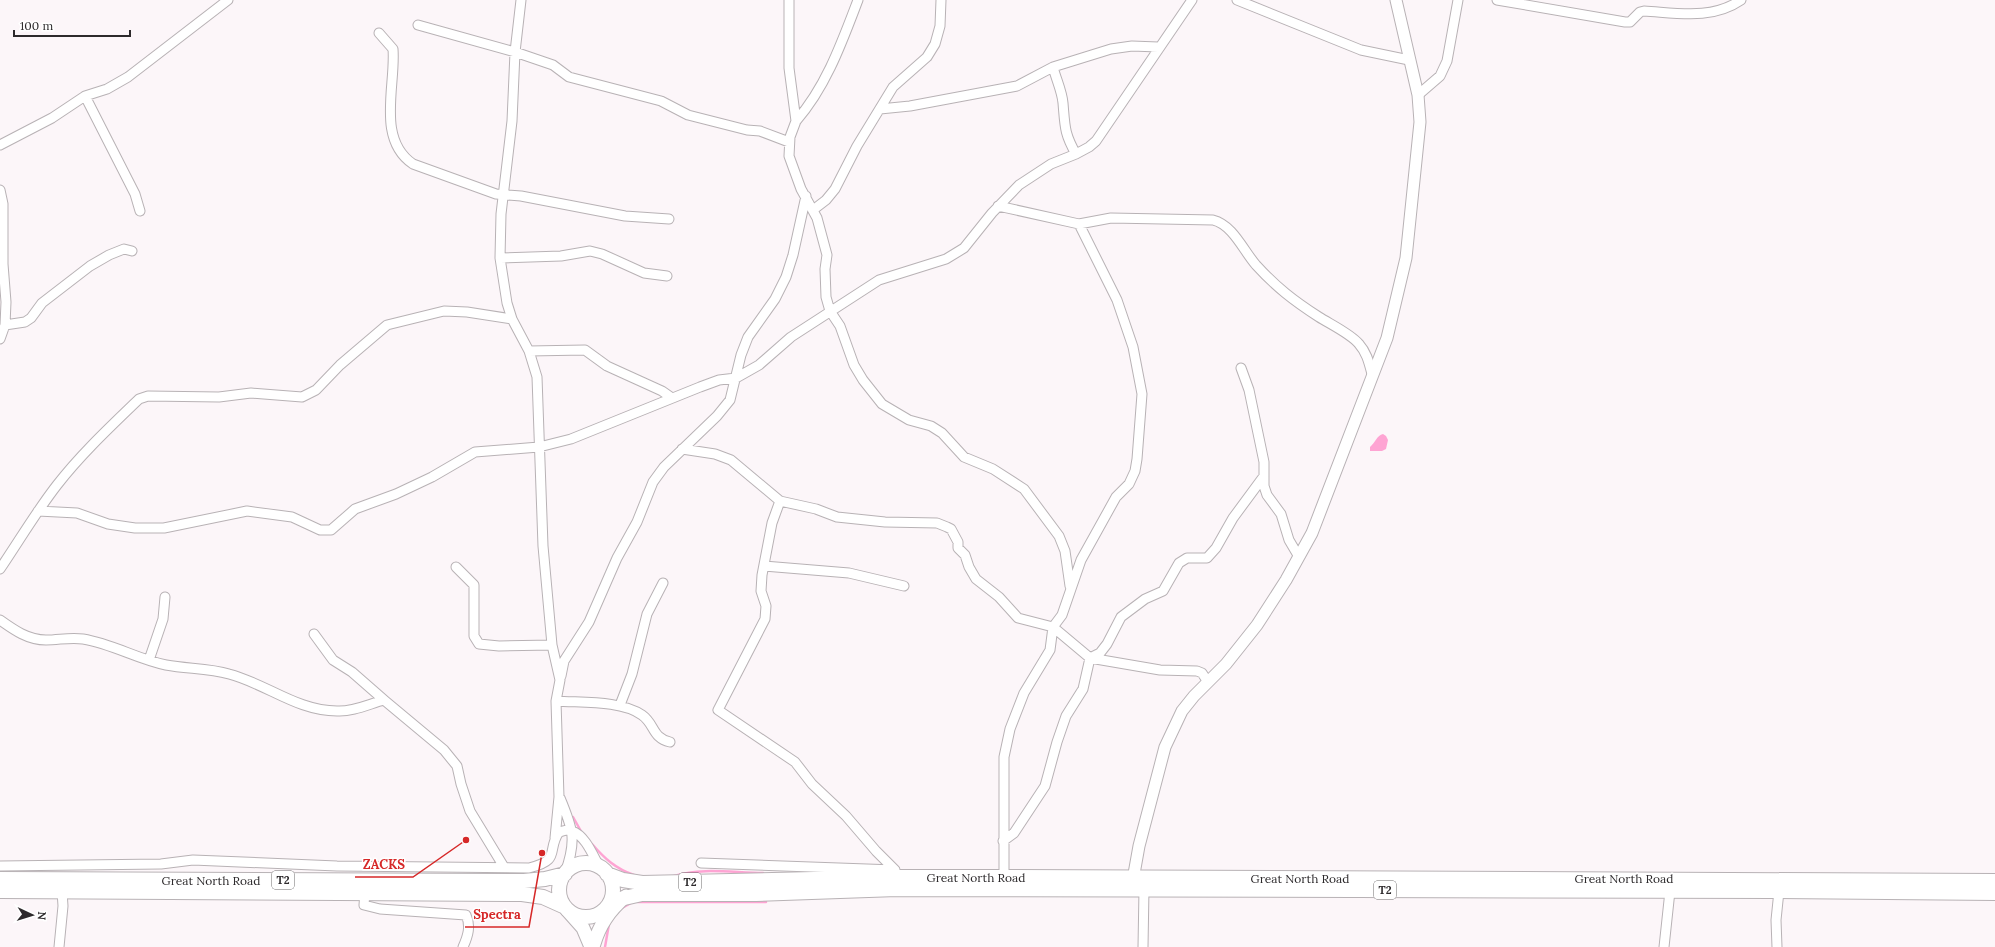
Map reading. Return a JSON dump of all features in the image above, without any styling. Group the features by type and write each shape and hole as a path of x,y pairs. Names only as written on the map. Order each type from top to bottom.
{"main road":[{"path":"579,864 590,864 603,871 613,887 610,902 592,947 583,928 565,908 558,889 561,878 565,873 579,864"},
{"name":"Great North Road","path":"603,871 623,880 642,882 896,879 1004,883 1136,885 1995,893"},
{"name":"Great North Road","path":"0,879 524,881 545,879 565,873"},
{"name":"Great North Road","path":"610,902 626,896 642,894 756,894 896,879"},
{"name":"Great North Road","path":"1136,885 1995,881"},
{"name":"Great North Road","path":"0,891 533,894 565,908"},
{"path":"603,920 626,896"},
{"path":"565,908 578,916 591,916 603,911 610,902"}],"street":[{"path":"0,145 52,118 86,96 107,89 128,77 228,0"},
{"path":"521,0 515,52 512,121 503,194 500,258 506,303 512,319 529,351 537,377 543,546 552,645 560,680"},
{"path":"789,0 790,68 796,121"},
{"path":"858,0 826,76 810,106 796,121 789,142 789,156 813,210 825,244 827,255 825,286 830,311 840,326 857,370 882,404 909,420 931,426 942,433 964,457 993,469 1024,489 1059,536 1065,551 1070,587"},
{"path":"813,210 826,200 835,189 857,146 893,87 927,57 935,44 940,26 941,0"},
{"path":"38,511 78,513 116,526 135,528 164,528 247,511 292,517 320,530 331,530 355,509 396,494 432,477 476,452 539,447 571,439 719,380 736,378 759,365 791,337 879,280 946,259 964,248 998,206 1019,185 1056,161 1076,154 1096,141 1158,47 1192,0"},
{"path":"1237,0 1361,50 1410,60"},
{"path":"1143,947 1136,885 1138,846 1165,747 1182,711 1226,664 1257,625 1299,557 1312,533 1387,338 1406,258 1420,122 1418,95 1396,0"},
{"path":"1418,95 1440,76 1446,61 1458,0"},
{"path":"1497,0 1630,22 1640,12 1644,11 1697,14 1714,13 1742,0"},
{"path":"418,25 515,52 553,65 569,77 661,100 688,116 760,132 789,142"},
{"path":"379,33 393,49 391,120 393,132 404,158 413,164 496,194 625,216 669,219"},
{"path":"880,109 910,106 1017,86 1053,67 1111,49 1132,46 1158,47"},
{"path":"1053,67 1063,102 1065,131 1076,154"},
{"path":"86,96 135,194 140,211"},
{"path":"0,190 4,204 1,264 6,302 0,339"},
{"path":"0,866 161,864 201,860 337,866 529,868 546,862 554,850 559,796 556,701 564,661 589,622 617,558 637,522 653,482 664,467 717,416 730,400 740,355 748,337 775,299 786,277 793,255 806,196"},
{"path":"998,206 1079,224 1111,218 1213,220 1221,222 1231,231 1247,254 1274,285 1292,299 1358,342 1367,354 1372,374"},
{"path":"1004,883 1004,757 1010,730 1027,687 1050,650 1054,627 1062,614 1070,587 1081,560 1116,497 1129,484 1135,471 1142,394 1134,347 1116,300 1079,224"},
{"path":"3,321 25,322 42,304 90,266 124,249 132,251"},
{"path":"500,258 561,256 590,251 602,254 644,273 667,276"},
{"path":"0,569 57,484 100,437 139,399 148,396 220,397 252,394 302,396 316,390 340,365 388,325 444,311 467,312 512,319"},
{"path":"529,351 585,350 607,366 662,391 672,398"},
{"path":"1241,368 1249,390 1264,462 1264,486 1267,495 1281,514 1290,540 1299,557"},
{"path":"682,449 715,454 731,460 780,501 816,509 837,517 885,522 937,523 947,527 951,529 958,542 958,548 965,556 976,579 999,597 1018,618 1054,627 1090,658 1160,670 1197,670 1202,673 1208,682"},
{"path":"1090,658 1100,653 1107,644 1121,617 1145,599 1163,591 1179,563 1188,558 1207,558 1216,548 1233,518 1264,476"},
{"path":"780,501 772,523 762,575 761,591 766,606 764,619 718,710 795,762 812,784 846,816 876,851 896,879"},
{"path":"764,566 849,573 904,586"},
{"path":"456,567 474,585 474,636 479,644 503,646 552,645"},
{"path":"620,705 632,674 648,614 663,583"},
{"path":"149,660 163,619 165,598"},
{"path":"0,620 20,634 32,638 46,640 65,638 82,639 125,650 136,657 166,665 229,674 255,682 300,705 337,711 348,710 384,700"},
{"path":"314,634 333,660 352,672 444,750 457,766 462,790 470,811 504,867"},
{"path":"1003,841 1014,833 1045,786 1050,762 1066,716 1083,689 1090,658"},
{"path":"556,701 620,705 643,716 658,738 670,742"},
{"path":"559,796 573,831 572,854 565,873"},
{"path":"555,838 559,832 573,831 582,838 603,871"},
{"path":"701,863 896,879"},
{"path":"59,947 63,906 62,891"},
{"path":"1664,947 1670,891"},
{"path":"1777,947 1776,920 1779,891"},
{"path":"365,892 364,905 380,909 466,914 469,921 468,934 463,947"}],"shaded area":[{"path":"1383,434 1388,440 1386,449 1382,451 1370,451 1370,447 1379,436"}],"waterway":[{"path":"573,817 582,833"},
{"path":"592,844 611,862 622,870 634,875"},
{"path":"674,876 685,873 707,871 763,873"},
{"path":"638,902 766,902"},
{"path":"622,908 631,903"},
{"path":"605,947 609,924"}],"place":[{"name":"ZACKS","path":"466,840"},
{"name":"Spectra","path":"542,853"}]}
